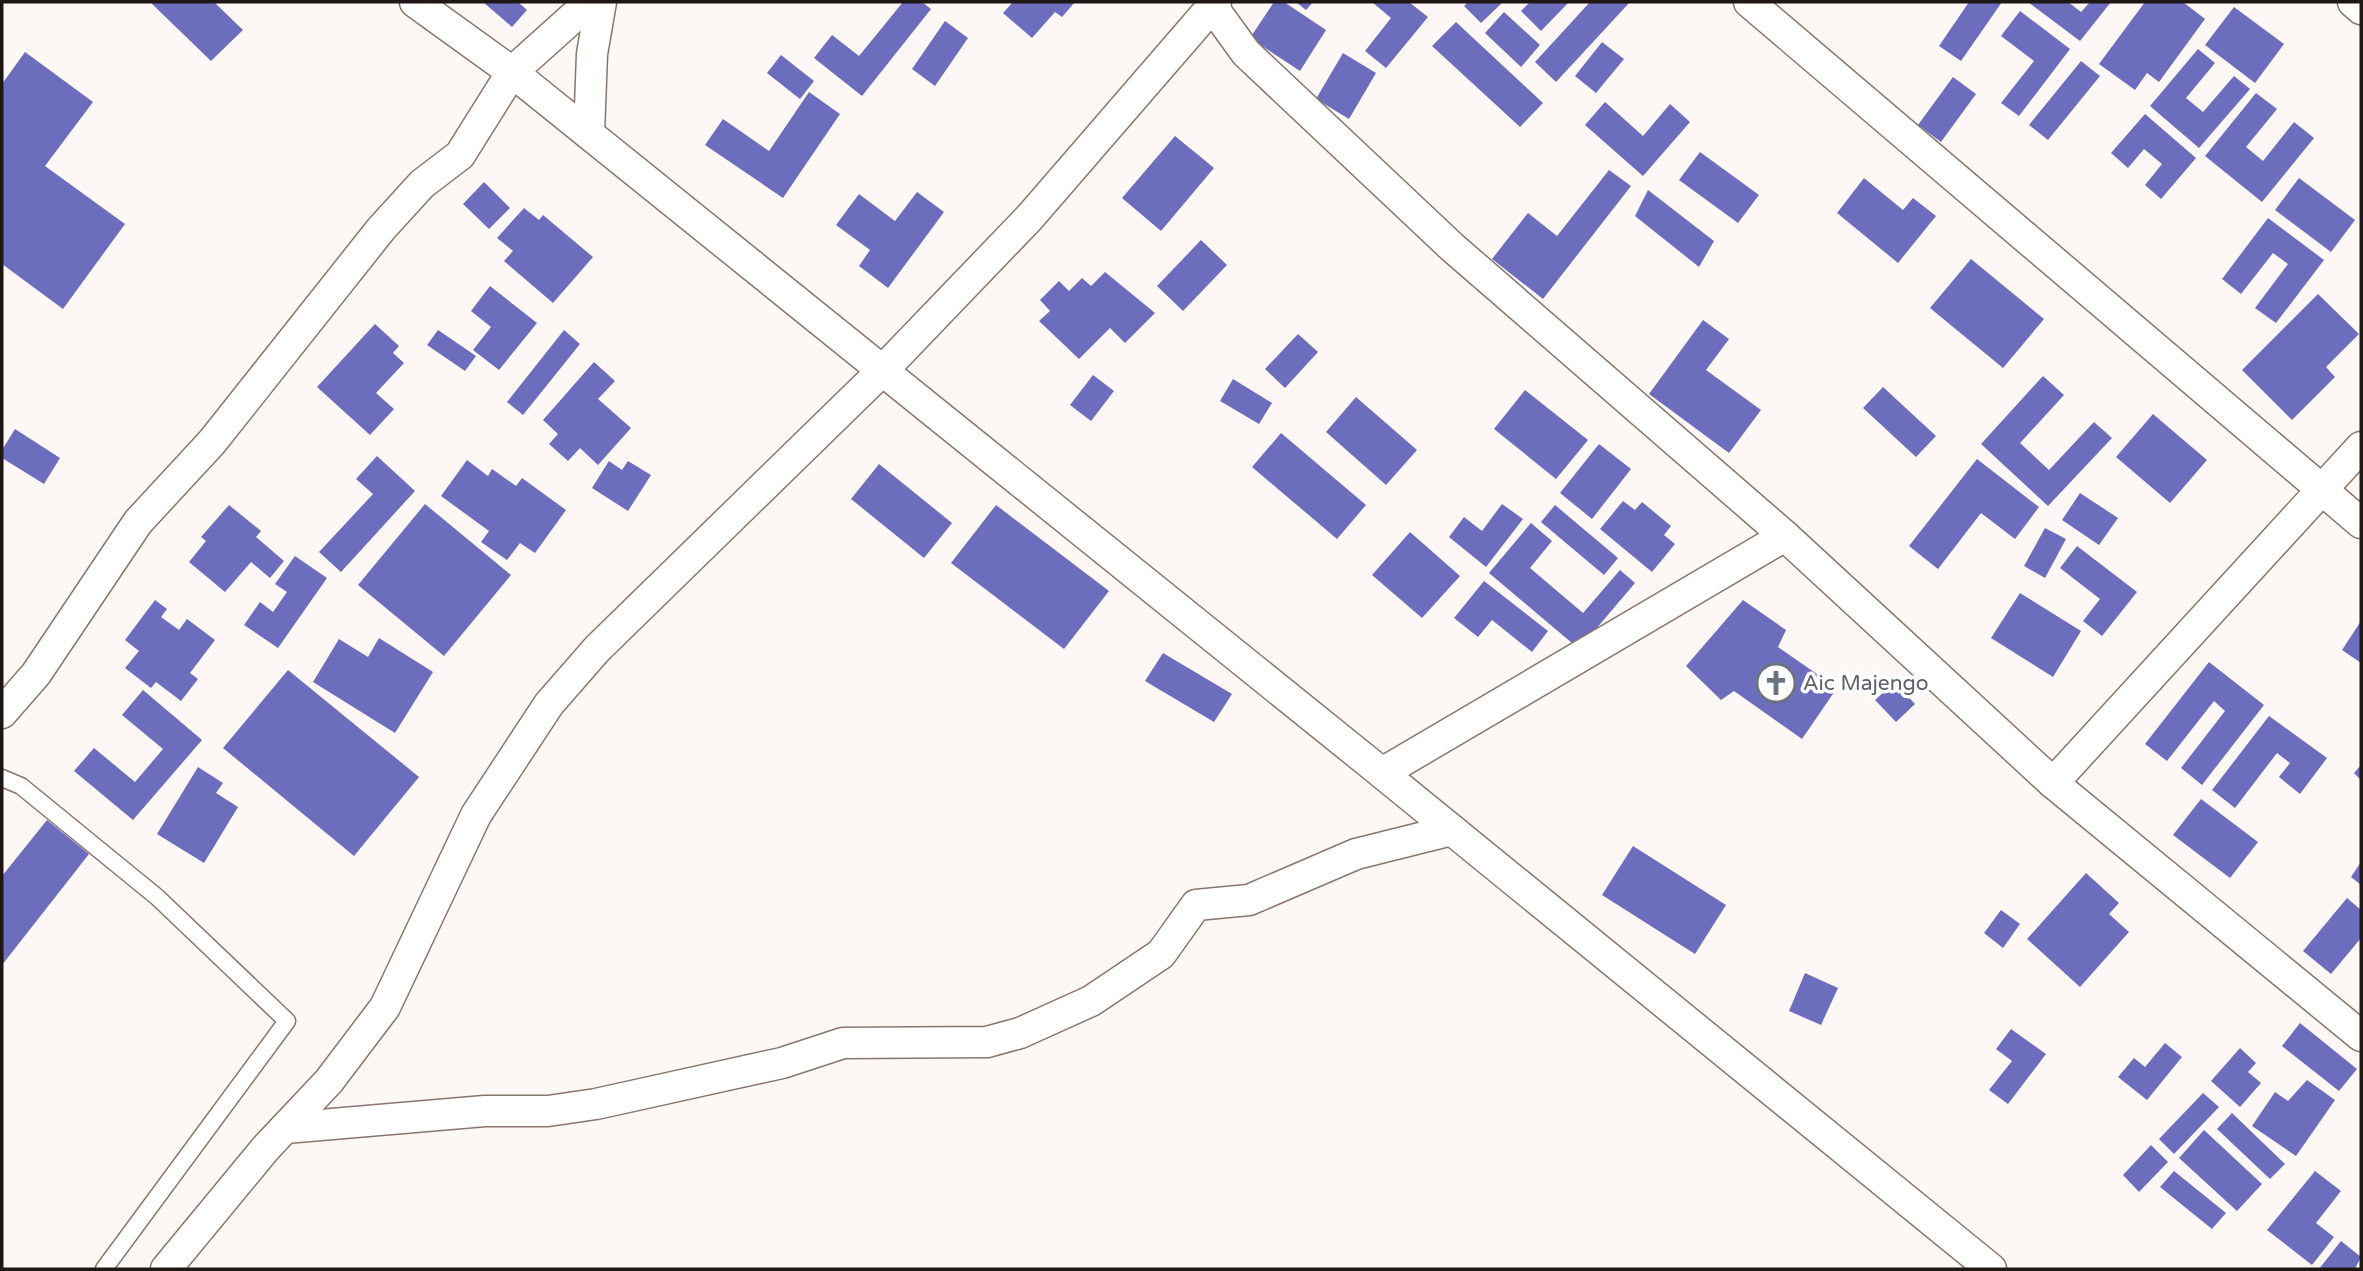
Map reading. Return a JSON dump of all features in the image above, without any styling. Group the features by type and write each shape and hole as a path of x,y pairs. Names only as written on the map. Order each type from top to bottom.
{"street":[{"path":"415,2 512,72 884,369 1991,1269"},
{"path":"2,713 36,674 138,522 212,442 381,229 422,184 460,155 512,72 590,2"},
{"path":"589,134 592,54 601,2"},
{"path":"1749,2 2361,523"},
{"path":"2353,2 2361,9"},
{"path":"166,1269 285,1128 330,1081 385,1007 476,815 549,704 597,649 884,369 1030,217 1214,4 1246,53 1452,247 1786,536 2053,783 2361,1036"},
{"path":"2053,783 2323,492 2361,447"},
{"path":"1382,773 1786,536"},
{"path":"285,1128 485,1111 548,1111 596,1104 782,1063 843,1044 987,1042 1020,1033 1091,1000 1161,954 1196,905 1249,900 1356,854 1452,830"}],"lane":[{"path":"2,778 20,786 157,897 287,1021 104,1269"}],"building":[{"path":"150,2 214,2 243,30 211,61"},
{"path":"483,2 518,2 527,10 512,27"},
{"path":"903,2 922,2 931,9 862,96 814,58 832,35 859,56"},
{"path":"1010,2 1075,2 1062,17 1055,12 1032,38 1003,13 1012,3"},
{"path":"1274,2 1284,2 1326,30 1300,71 1250,38"},
{"path":"1296,2 1313,2 1306,10"},
{"path":"1372,2 1409,2 1428,17 1386,68 1365,51 1391,18"},
{"path":"1468,2 1503,2 1481,23 1464,6"},
{"path":"1530,2 1569,2 1541,31 1521,11"},
{"path":"1590,2 1630,2 1556,82 1535,62"},
{"path":"1969,2 2002,2 1961,61 1939,46"},
{"path":"2028,2 2068,2 2081,12 2090,2 2111,2 2080,41"},
{"path":"2145,2 2183,2 2205,19 2159,82 2147,73 2135,90 2099,64"},
{"path":"2234,7 2284,44 2255,83 2205,45"},
{"path":"2020,11 2070,49 2019,116 2001,103 2034,61 2001,36"},
{"path":"1504,12 1540,45 1521,67 1485,33"},
{"path":"945,21 968,38 935,86 912,69"},
{"path":"1456,22 1543,103 1520,127 1432,46"},
{"path":"1602,42 1624,59 1596,93 1575,76"},
{"path":"2198,49 2215,63 2186,98 2203,112 2234,76 2250,89 2199,148 2150,106"},
{"path":"25,52 93,102 45,166 125,224 63,309 2,264 2,84"},
{"path":"1343,53 1376,73 1349,119 1316,99"},
{"path":"781,55 814,81 800,99 767,73"},
{"path":"2081,61 2100,76 2048,140 2029,125"},
{"path":"1953,77 1976,94 1941,142 1918,125"},
{"path":"809,92 840,114 783,198 705,145 723,119 769,151"},
{"path":"2256,93 2277,109 2246,147 2263,161 2294,122 2314,138 2262,202 2205,156"},
{"path":"1605,102 1643,136 1670,104 1690,122 1643,176 1585,125"},
{"path":"2145,114 2196,158 2161,199 2145,185 2162,164 2144,149 2128,168 2111,153"},
{"path":"1175,136 1214,168 1161,231 1122,198"},
{"path":"1700,152 1759,195 1738,223 1679,180"},
{"path":"1609,170 1631,186 1543,299 1492,259 1528,213 1557,236"},
{"path":"1864,178 1903,210 1913,198 1936,216 1898,263 1837,213"},
{"path":"2299,178 2355,220 2331,252 2275,210"},
{"path":"484,182 510,208 489,229 463,204"},
{"path":"1648,190 1714,241 1699,267 1635,216"},
{"path":"917,192 944,212 888,288 859,266 870,250 836,225 859,194 895,221"},
{"path":"524,208 539,220 543,215 593,257 553,303 504,261 513,251 497,238"},
{"path":"2268,218 2324,260 2276,323 2255,308 2288,264 2273,253 2241,294 2222,279"},
{"path":"1201,240 1227,265 1183,311 1157,286"},
{"path":"1971,259 2044,319 2003,368 1930,308"},
{"path":"1105,272 1155,313 1125,343 1110,328 1079,359 1039,321 1050,311 1040,300 1059,281 1069,291 1082,278 1091,286"},
{"path":"490,286 537,323 499,370 473,350 491,327 471,311"},
{"path":"2318,294 2359,334 2326,367 2335,377 2292,420 2242,370"},
{"path":"1703,320 1729,339 1706,370 1761,410 1729,453 1649,394"},
{"path":"375,324 399,346 393,353 404,363 376,393 394,409 370,435 317,387"},
{"path":"438,330 476,356 465,371 427,345"},
{"path":"564,330 580,344 523,415 507,402"},
{"path":"1298,334 1318,352 1285,388 1265,369"},
{"path":"594,362 615,381 598,399 631,428 598,465 580,448 568,461 549,444 558,434 543,420"},
{"path":"1093,375 1114,391 1091,421 1070,405"},
{"path":"2043,376 2064,395 2020,443 2049,470 2094,422 2112,438 2048,506 1981,444"},
{"path":"1233,379 1272,403 1259,424 1220,401"},
{"path":"1883,387 1936,436 1916,457 1863,408"},
{"path":"1525,390 1588,440 1556,479 1494,429"},
{"path":"1356,397 1417,450 1386,485 1326,432"},
{"path":"2153,414 2207,460 2170,503 2116,457"},
{"path":"15,429 60,458 44,484 2,458 2,450"},
{"path":"1281,433 1366,505 1337,539 1252,467"},
{"path":"1599,444 1631,469 1592,519 1560,493"},
{"path":"377,456 415,491 341,572 319,552 373,494 356,479"},
{"path":"1977,459 2039,507 2015,539 1981,513 1938,569 1909,546"},
{"path":"467,460 488,476 492,469 516,486 522,478 566,510 535,553 520,543 507,560 481,542 489,531 441,496"},
{"path":"609,461 622,470 628,461 651,475 628,511 592,488"},
{"path":"879,464 952,523 924,558 851,499"},
{"path":"2080,493 2118,518 2099,545 2062,520"},
{"path":"1623,501 1635,510 1642,502 1671,526 1664,535 1675,544 1652,572 1600,529"},
{"path":"425,504 511,575 444,656 358,585"},
{"path":"1502,504 1523,519 1486,567 1449,537 1464,517 1482,531"},
{"path":"229,505 261,531 256,537 284,561 270,578 251,562 225,592 189,562 206,541 201,537"},
{"path":"996,505 1109,591 1064,649 951,563"},
{"path":"1555,505 1618,558 1604,575 1541,522"},
{"path":"1531,523 1552,541 1530,568 1583,613 1620,570 1635,583 1579,649 1489,573"},
{"path":"2045,528 2066,539 2045,578 2024,566"},
{"path":"1410,532 1460,576 1422,618 1372,575"},
{"path":"2077,546 2137,592 2102,636 2083,621 2100,599 2060,568"},
{"path":"295,556 327,578 278,648 244,625 260,602 273,612 287,592 275,584"},
{"path":"1484,581 1548,631 1532,652 1492,620 1478,637 1454,618"},
{"path":"2020,593 2081,631 2053,677 1991,638"},
{"path":"155,600 167,609 161,617 179,630 187,619 215,640 190,673 198,679 181,701 156,682 151,688 125,668 139,651 125,640"},
{"path":"1743,600 1786,630 1778,647 1837,688 1802,739 1734,691 1721,700 1686,666"},
{"path":"2361,621 2361,663 2342,650"},
{"path":"379,638 433,672 395,733 313,682 339,639 368,657"},
{"path":"1163,653 1232,694 1214,722 1145,681"},
{"path":"2209,662 2264,705 2202,785 2181,768 2225,711 2214,701 2167,761 2145,744"},
{"path":"288,670 419,777 354,856 223,748"},
{"path":"1895,682 1915,704 1896,722 1875,700"},
{"path":"143,690 202,740 133,820 74,771 94,748 135,782 163,749 122,715"},
{"path":"2269,716 2327,758 2300,794 2279,777 2290,763 2277,753 2235,808 2212,790"},
{"path":"2361,765 2361,780 2354,773"},
{"path":"198,767 223,783 216,793 238,807 204,863 157,834"},
{"path":"2201,799 2258,842 2230,878 2173,835"},
{"path":"47,820 89,854 2,965 2,876"},
{"path":"1633,846 1726,905 1695,954 1602,895"},
{"path":"2361,862 2361,885 2351,877"},
{"path":"2086,873 2119,903 2109,914 2129,932 2080,987 2027,939"},
{"path":"2347,898 2361,910 2361,938 2331,974 2303,951"},
{"path":"2001,910 2020,924 2003,948 1984,933"},
{"path":"1805,973 1838,988 1821,1025 1789,1011"},
{"path":"2300,1023 2357,1069 2339,1091 2282,1046"},
{"path":"2011,1029 2046,1054 2008,1104 1989,1090 2012,1061 1996,1049"},
{"path":"2165,1043 2182,1057 2147,1100 2118,1077 2134,1058 2145,1067"},
{"path":"2240,1048 2256,1063 2248,1072 2261,1083 2240,1107 2211,1081"},
{"path":"2307,1080 2335,1100 2296,1156 2252,1126 2275,1092 2288,1101"},
{"path":"2203,1093 2219,1107 2174,1154 2159,1139"},
{"path":"2232,1113 2285,1164 2270,1179 2217,1129"},
{"path":"2204,1130 2262,1184 2237,1211 2179,1158"},
{"path":"2151,1145 2168,1162 2139,1192 2123,1175"},
{"path":"2174,1171 2226,1213 2212,1229 2160,1187"},
{"path":"2315,1171 2341,1191 2316,1223 2334,1237 2312,1265 2267,1230"},
{"path":"2341,1241 2361,1257 2355,1269 2319,1269"}],"place":[{"name":"Aic Majengo","path":"1776,683"}]}
